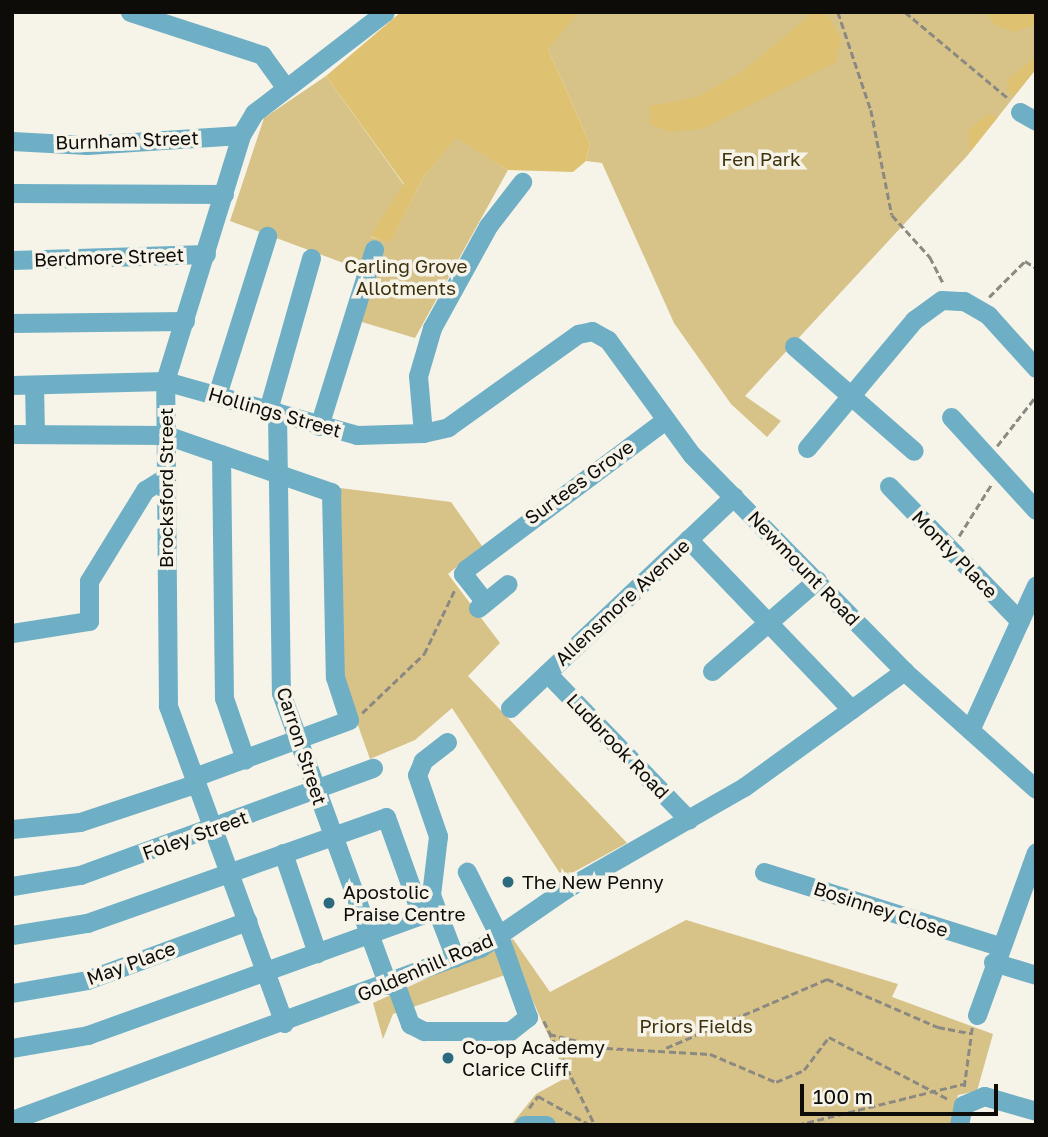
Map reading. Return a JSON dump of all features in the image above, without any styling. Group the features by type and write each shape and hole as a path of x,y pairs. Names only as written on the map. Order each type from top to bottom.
{"street":[{"path":"130,12 262,55 285,87"},
{"name":"Brocksford Street","path":"284,1023 168,706 165,381 242,135 264,102 385,12"},
{"name":"Burnham Street","path":"12,141 87,145 242,135"},
{"path":"423,433 418,376 432,328 488,226 522,182"},
{"path":"12,193 224,194"},
{"path":"217,395 267,236"},
{"path":"319,426 374,249"},
{"name":"Berdmore Street","path":"12,260 206,254"},
{"name":"Carron Street","path":"311,258 272,411 281,693 370,934 392,984 416,1028 519,1028 528,1010 499,936"},
{"path":"807,448 854,399 914,320 950,298 977,308 1036,368"},
{"path":"12,323 185,321"},
{"name":"Hollings Street","path":"12,386 165,381 357,435 423,433 448,427 578,334 592,331"},
{"name":"Newmount Road","path":"592,331 608,340 665,420 734,496 904,671 1036,789"},
{"path":"793,346 914,451"},
{"path":"34,386 35,434"},
{"path":"951,417 1036,510"},
{"name":"Surtees Grove","path":"463,574 493,544 665,420"},
{"path":"12,434 166,435 331,492 335,677 349,720 80,822 12,830"},
{"path":"221,454 224,698 245,759"},
{"path":"12,633 89,621 89,581 145,489 166,477"},
{"name":"Monty Place","path":"889,486 951,550 1028,611"},
{"name":"Allensmore Avenue","path":"510,708 734,496"},
{"path":"688,539 766,624 851,709"},
{"path":"463,574 482,605 508,584"},
{"path":"712,671 817,580"},
{"path":"970,730 1028,611 1036,585"},
{"name":"Goldenhill Road","path":"12,1120 392,984 499,936 564,890 689,820 904,671"},
{"name":"Ludbrook Road","path":"547,673 689,820"},
{"path":"447,742 423,761 417,775 438,836 431,895 455,958"},
{"name":"Foley Street","path":"12,886 80,876 373,768"},
{"path":"12,935 87,923 386,817 421,915 88,1035 12,1048"},
{"path":"973,1024 996,954 1036,852"},
{"path":"283,853 317,953"},
{"path":"467,872 499,936"},
{"name":"Bosinney Close","path":"764,872 996,954 1036,975"},
{"name":"May Place","path":"12,993 87,980 247,921"},
{"path":"961,1115 984,1097 1036,1111"},
{"path":"524,1125 546,1125"}],"path":[{"path":"838,12 872,110 892,215 930,257 950,298"},
{"path":"905,12 1028,116"},
{"path":"977,308 1025,261 1036,268"},
{"path":"951,550 994,464 1036,396"},
{"path":"349,720 382,699 424,654 463,574"},
{"path":"663,1050 827,979 938,1027 973,1024 961,1115"},
{"path":"540,1011 594,1125"},
{"path":"549,1034 606,1048 710,1054 776,1082 804,1070 829,1037 932,1092 961,1115"},
{"path":"797,1125 964,1083"}],"green space":[{"name":"Fen Park","path":"545,12 1036,12 1036,69 967,156 745,396 781,421 767,437 731,404 674,323 602,163 586,161 590,144 548,49"},
{"name":"Carling Grove Allotments","path":"326,76 404,185 371,237 390,242 423,178 456,137 508,170 415,338 352,319 368,272 230,221 264,118"},
{"path":"340,488 451,502 482,546 448,574 500,643 468,676 627,843 563,878 452,708 415,740 370,759 339,672"},
{"name":"Priors Fields","path":"686,920 898,984 892,997 993,1034 977,1091 958,1095 951,1125 511,1125 536,1094 567,1077 519,970 393,1014 383,1039 373,1003 513,939 550,992"}],"shaded area":[{"path":"401,12 579,12 548,49 590,144 586,161 573,172 508,170 456,138 423,178 390,243 370,236 404,184 326,76"},
{"path":"814,12 830,18 841,39 835,63 702,129 670,132 650,124 650,106 697,97 743,71"},
{"path":"986,12 1036,12 1036,25 1013,32 994,24"},
{"path":"1036,57 1036,69 1014,96 1007,91 1008,79"},
{"path":"987,114 998,117 969,153 969,130"}],"place":[{"name":"The New Penny","path":"508,882"},
{"name":"Apostolic Praise Centre","path":"329,903"},
{"name":"Co-op Academy Clarice Cliff","path":"448,1058"}]}
